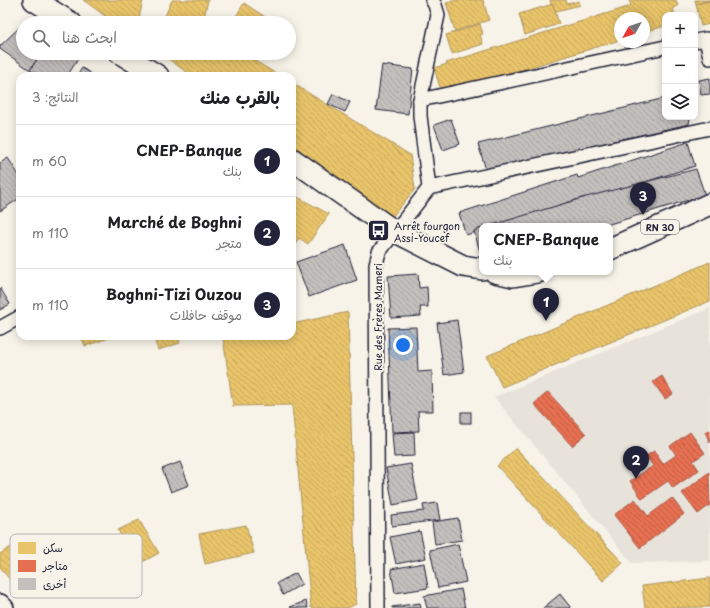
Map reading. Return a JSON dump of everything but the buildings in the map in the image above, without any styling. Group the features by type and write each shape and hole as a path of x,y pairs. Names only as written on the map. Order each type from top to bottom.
{"main road":[{"path":"34,0 60,16"},
{"path":"132,60 151,72"},
{"path":"296,162 394,231 464,266 479,268"},
{"name":"RN 30","path":"613,248 710,204"},
{"path":"510,275 520,275"},
{"path":"0,604 4,608"}],"street":[{"path":"432,0 438,15 420,100 420,116 429,188 710,128"},
{"path":"704,39 710,58"},
{"path":"420,100 662,49"},
{"name":"Rue des Frères Mameri","path":"378,608 376,264 379,252 429,188"},
{"path":"0,328 16,319"}],"shaded area":[{"path":"710,308 710,561 632,563 494,397"}],"place":[{"name":"Boghni-Tizi Ouzou","path":"643,215"},
{"name":"Arrêt fourgon Assi-Youcef","path":"379,231"},
{"name":"CNEP-Banque","path":"546,321"},
{"name":"Marché de Boghni","path":"636,479"}]}
